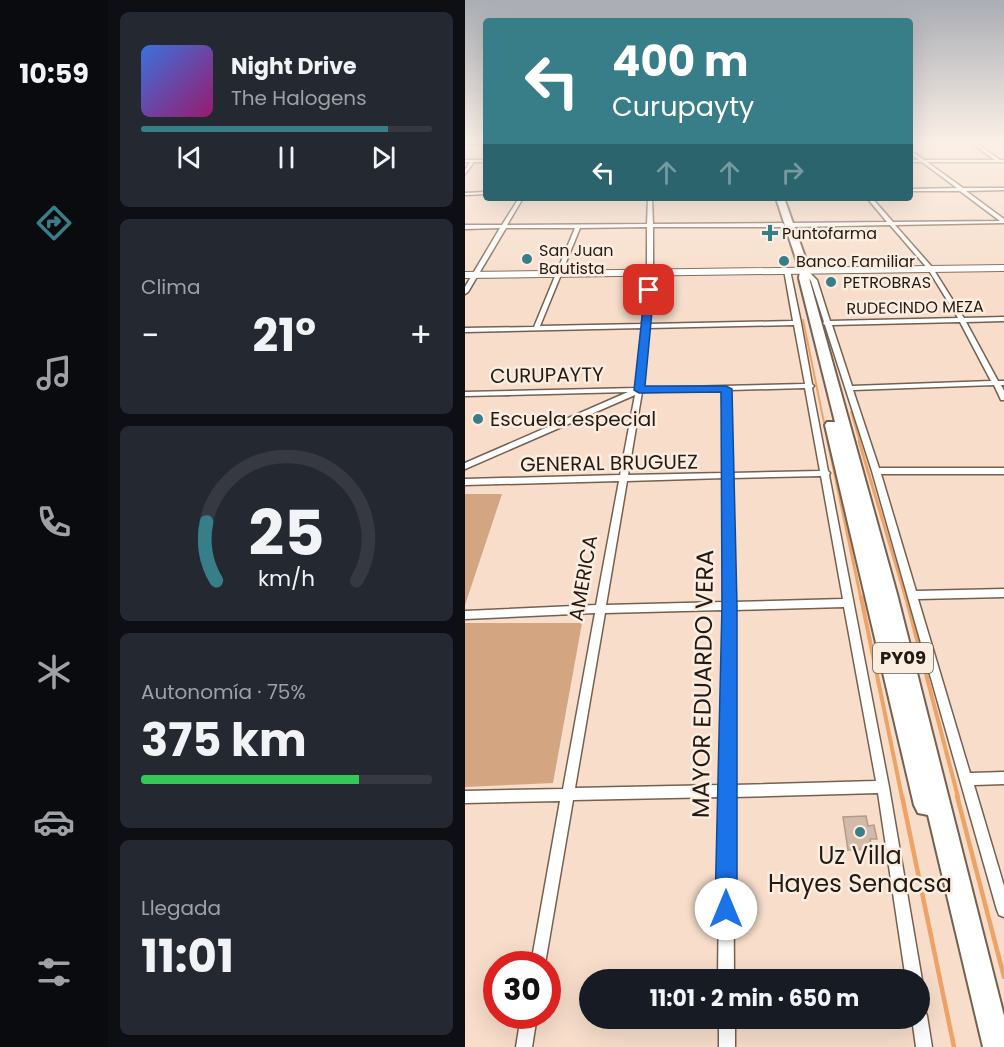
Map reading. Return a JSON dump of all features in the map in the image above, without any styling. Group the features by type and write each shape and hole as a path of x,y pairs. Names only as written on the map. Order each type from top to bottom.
{"highway":[{"name":"PY09","path":"775,201 786,225"},
{"name":"PY09","path":"781,201 986,1047"},
{"name":"PY09","path":"797,269 804,278 843,388 858,476 964,919 998,1047"}],"street":[{"path":"963,191 1004,222"},
{"path":"465,194 483,193"},
{"path":"465,292 471,274 504,228 519,201"},
{"name":"AMERICA","path":"540,951 639,390 647,326 650,201"},
{"path":"872,201 929,267 1000,383 1004,398"},
{"path":"465,227 1004,222"},
{"path":"537,327 578,226"},
{"path":"471,274 1004,266"},
{"path":"797,269 813,280 843,388 876,471 1004,910"},
{"path":"797,269 798,323 847,603 883,786 912,969"},
{"name":"RUDECINDO MEZA","path":"826,322 1004,319"},
{"path":"465,330 798,323"},
{"path":"843,388 1000,383"},
{"name":"CURUPAYTY","path":"465,394 810,386"},
{"name":"MAYOR EDUARDO VERA","path":"726,389 729,605 725,790 726,969"},
{"path":"465,466 639,390"},
{"path":"876,471 1004,471"},
{"name":"GENERAL BRUGUEZ","path":"465,482 826,473"},
{"path":"913,595 1004,593"},
{"path":"465,615 847,603"},
{"path":"965,779 1004,778"},
{"path":"465,797 567,792 883,786"},
{"path":"524,1047 527,1029"},
{"path":"727,1029 727,1047"},
{"path":"921,1029 924,1047"}],"shaded area":[{"path":"465,494 502,494 465,605"},
{"path":"465,623 582,623 553,783 465,787"}],"building":[{"name":"Uz Villa Hayes Senacsa","path":"866,816 868,826 874,825 877,839 870,839 872,849 848,850 843,817"}],"waterway":[{"path":"803,320 828,442"},
{"path":"851,412 860,442"},
{"path":"828,441 861,599"},
{"path":"859,441 906,599"},
{"path":"861,597 902,797"},
{"path":"906,597 958,797"},
{"path":"902,796 954,1047"},
{"path":"957,796 1004,977"}],"place":[{"name":"Puntofarma","path":"770,233"},
{"name":"San Juan Bautista","path":"527,259"},
{"name":"Banco Familiar","path":"784,261"},
{"name":"PETROBRAS","path":"831,282"},
{"name":"Escuela especial","path":"478,419"},
{"name":"Uz Villa Hayes Senacsa","path":"860,832"}],"route":[{"path":"649,290 639,390 726,389 729,605 725,790 726,909"}]}
